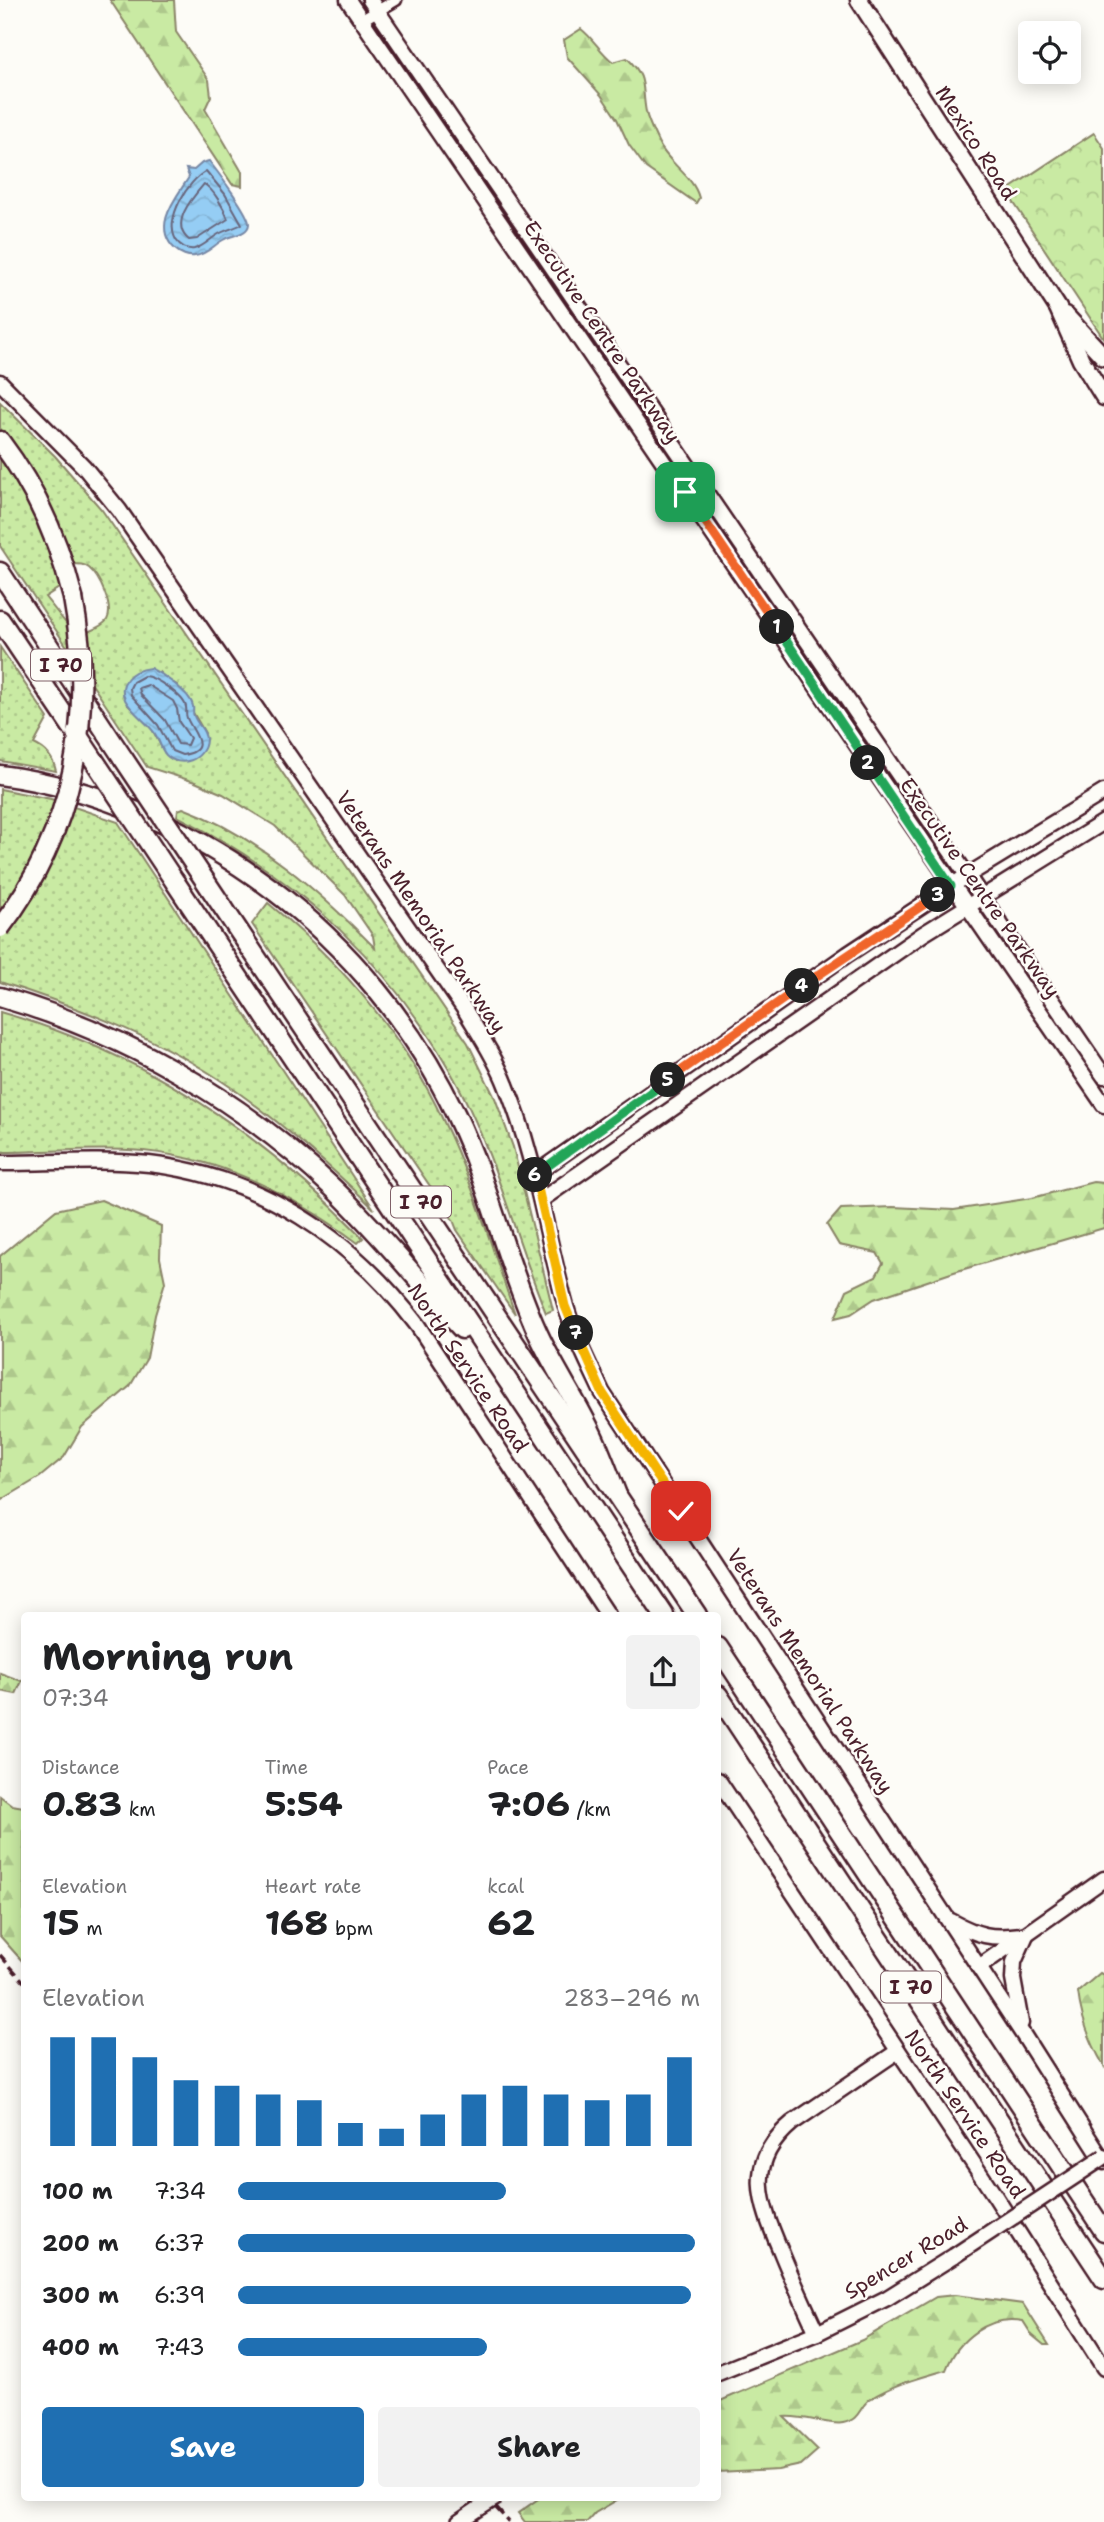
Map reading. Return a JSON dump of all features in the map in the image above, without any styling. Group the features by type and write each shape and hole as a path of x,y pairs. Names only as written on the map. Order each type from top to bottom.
{"highway":[{"path":"0,441 26,479 63,559 73,598 83,677 80,727 62,811 48,848 29,885 0,928"},
{"name":"I 70","path":"0,572 695,1612"},
{"name":"I 70","path":"0,620 662,1612"},
{"path":"0,775 42,783 113,803 156,820 205,845 285,899 319,927 369,980 407,1029 456,1115 480,1172 536,1329 593,1436 617,1495"},
{"path":"0,997 58,1016 131,1048 202,1087 257,1125 301,1159 359,1214 500,1370"},
{"name":"I 70","path":"721,1652 1104,2231"},
{"name":"I 70","path":"721,1700 1104,2280"}],"main road":[{"name":"Mexico Road","path":"859,0 1058,309 1081,360 1104,397"},
{"name":"Mexico Road","path":"1058,309 1104,357"}],"street":[{"name":"Executive Centre Parkway","path":"348,0 951,886 1104,1105"},
{"path":"362,20 374,6 396,0"},
{"name":"Executive Centre Parkway","path":"374,6 1104,1076"},
{"name":"Veterans Memorial Parkway","path":"0,382 84,467 119,510 465,1010 506,1084 535,1174 565,1306 602,1392 1104,2160"},
{"path":"535,1174 832,965 968,875 1104,792"},
{"path":"541,1200 965,906 1104,822"},
{"name":"North Service Road","path":"0,1163 148,1164 188,1171 255,1192 327,1233 373,1272 418,1326 606,1612"},
{"name":"North Service Road","path":"721,1785 995,2196 1104,2368"},
{"path":"979,1967 1104,1879"},
{"path":"947,1919 987,1937 1027,1934"},
{"path":"1024,2036 1013,1979 1014,1962 1027,1934"},
{"path":"817,2333 762,2202 760,2175 764,2161 776,2138 792,2123 898,2051"},
{"name":"Spencer Road","path":"721,2372 817,2333 887,2298 1104,2160"},
{"path":"459,2522 491,2501"}],"green space":[{"path":"110,0 174,0 176,32 209,80 211,96 205,109 242,172 242,186 232,184"},
{"path":"581,29 613,62 627,58 638,71 651,127 662,150 696,190 699,198 696,203 646,168 629,145 617,119 601,95 567,57 564,40"},
{"path":"1094,133 1104,148 1104,339 1006,191"},
{"path":"0,402 55,456 102,510 468,1043 495,1098 513,1147 553,1310 546,1313 474,1118 436,1047 407,1005 341,931 303,898 221,840 177,816 178,810 183,808 210,820 262,850 310,887 375,948 373,936 345,895 275,826 223,794 147,767 0,546 0,452 43,528 62,586 45,597 77,637 105,623 109,608 101,585 89,568 73,564 58,526 20,456 0,428","holes":["159,672 177,685 205,733 175,761 163,750 152,729 128,705"]},
{"path":"0,647 48,718 34,744 49,755 56,771 0,761"},
{"path":"0,789 51,799 118,822 374,1209 287,1131 205,1070 120,1026 0,982"},
{"path":"268,903 345,975 368,1001 409,1058 427,1088 464,1167 515,1314 252,924"},
{"path":"0,1012 102,1049 150,1073 196,1101 284,1164 363,1238 358,1243 306,1208 278,1193 250,1179 191,1159 128,1150 0,1152"},
{"path":"1093,1182 1104,1183 1104,1228 954,1272 874,1299 851,1314 835,1318 847,1290 876,1276 883,1263 877,1253 839,1245 827,1225 841,1209 893,1207 954,1210 1032,1198"},
{"path":"101,1200 161,1226 160,1258 165,1282 155,1315 147,1358 130,1386 82,1427 64,1457 40,1477 0,1501 0,1256 56,1210"},
{"path":"0,1673 21,1681 16,1694 0,1691"},
{"path":"0,1796 12,1805 21,1806 21,1960 0,1936"},
{"path":"1100,1973 1104,1975 1104,2066 1087,2030 1078,1992"},
{"path":"955,2295 1023,2304 1049,2345 1044,2345 1032,2335 1023,2321 1010,2320 986,2326 966,2339 946,2370 888,2389 866,2402 849,2421 838,2424 784,2417 818,2450 801,2465 778,2470 721,2473 721,2401 862,2340 936,2297"},
{"path":"535,2501 615,2501 595,2513 587,2522 525,2522 518,2513"}],"water":[{"path":"209,161 239,203 249,224 242,233 223,240 203,254 187,256 177,251 168,240 165,222 189,177 186,169 194,170"},
{"path":"150,668 175,684 191,701 193,715 205,733 206,740 201,753 191,760 178,761 166,755 153,731 126,701 123,686 127,679 137,671"}],"railway":[{"path":"0,1955 21,1979"},
{"path":"490,2501 509,2522"}],"route":[{"path":"681,1511 602,1392 584,1354 565,1306 535,1174 824,971 951,886 685,492"}]}
